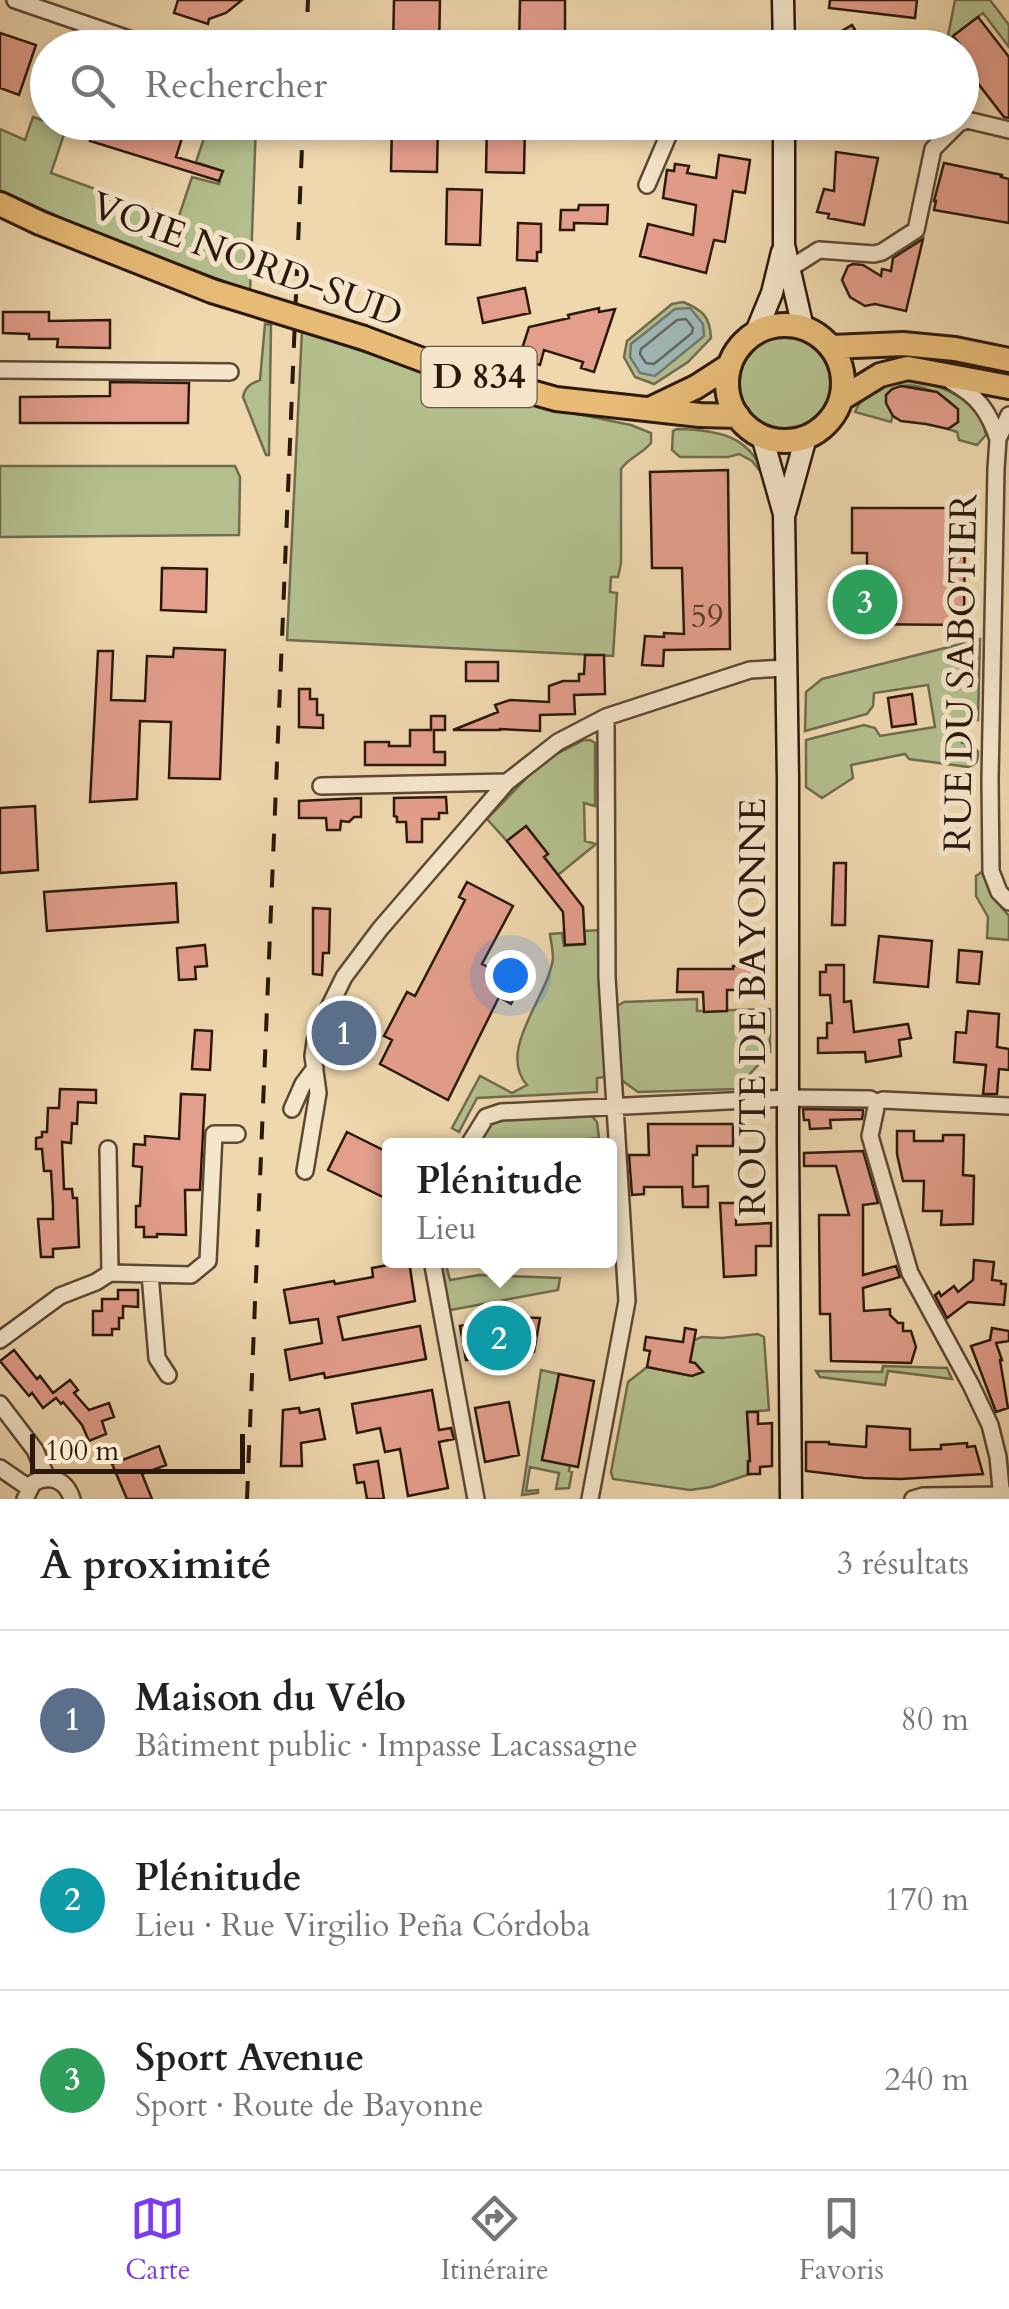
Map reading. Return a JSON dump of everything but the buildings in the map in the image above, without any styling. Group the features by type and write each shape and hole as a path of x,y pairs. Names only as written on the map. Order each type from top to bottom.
{"main road":[{"path":"783,0 784,30"},
{"path":"784,140 784,246 804,328"},
{"name":"VOIE NORD-SUD","path":"0,204 212,291 364,338 438,366 556,399 738,416"},
{"path":"756,332 772,293 784,246"},
{"path":"771,326 804,328 830,346 840,363 841,399 834,415 806,437 792,441 762,436 748,428 730,400 730,366 742,344 756,332 771,326"},
{"path":"830,346 903,344 1009,360"},
{"path":"649,410 730,366"},
{"path":"841,399 880,375 908,368 1009,387"},
{"name":"ROUTE DE BAYONNE","path":"762,436 784,514 791,1499"},
{"name":"ROUTE DE BAYONNE","path":"784,514 806,437"}],"street":[{"path":"15,0 102,30"},
{"path":"979,123 1009,130"},
{"path":"646,184 666,140"},
{"path":"788,268 819,250 882,252 916,230 933,149 942,140"},
{"path":"0,370 230,372"},
{"path":"932,371 976,398 991,418 1001,449"},
{"name":"RUE DU SABOTIER","path":"1009,415 1001,449 990,780 991,871 998,892 1009,902"},
{"path":"305,1170 318,1093 313,1056 318,1030 353,963 506,782 558,742 606,717 750,670 786,668"},
{"path":"590,1499 627,1301 607,977 606,717"},
{"path":"321,786 506,782"},
{"path":"292,1109 315,1068"},
{"path":"473,1138 492,1114 615,1105 788,1098 1009,1106"},
{"path":"877,1103 870,1136 910,1273 1004,1454 1004,1496 914,1499"},
{"path":"0,1340 60,1296 110,1273 191,1275 208,1260 214,1134 237,1134"},
{"path":"108,1149 110,1273"},
{"path":"433,1268 476,1499"},
{"path":"150,1274 157,1358 168,1375"},
{"path":"0,1404 35,1450 46,1478"},
{"path":"0,1468 27,1494 34,1483 46,1478 66,1486 72,1499"}],"green space":[{"path":"955,0 990,0 1009,25 1009,47 983,13 961,30 949,30"},
{"path":"30,126 30,140 62,140 51,173 178,219 192,177 219,184 222,171 196,162 203,140 255,140 250,291 90,231 0,190 0,129 25,140"},
{"path":"683,302 704,315 711,338 688,362 654,384 635,377 624,357 627,341 672,304"},
{"path":"265,324 271,325 269,455 243,397 248,386 260,380"},
{"path":"302,330 508,400 631,425 651,433 651,443 621,469 621,563 618,577 611,577 610,592 617,593 613,656 287,640"},
{"path":"784,335 803,338 818,349 829,364 829,402 818,417 803,428 784,431 765,428 750,417 739,402 736,383 739,364 750,349 765,338"},
{"path":"905,379 943,389 966,402 982,422 986,435 977,445 959,440 957,432 948,429 958,422 957,409 933,391 913,386 894,389 886,395 893,415 891,422 855,412 869,393"},
{"path":"673,431 730,437 750,451 764,476 752,461 739,454 680,457 672,450"},
{"path":"0,466 235,466 240,477 239,535 0,537"},
{"path":"980,639 978,720 961,725 962,743 967,750 975,748 978,752 975,763 968,767 909,759 905,754 851,765 853,778 822,798 806,787 806,740 864,725 875,728 880,736 935,727 928,685 874,693 873,706 867,714 805,731 806,692 822,679"},
{"path":"584,740 595,743 595,806 584,803 585,841 596,844 558,875 527,827 507,841 487,819 543,761"},
{"path":"982,872 991,895 1009,916 1009,940 987,938 988,917 976,896 976,876"},
{"path":"600,930 605,1077 597,1078 597,1092 477,1098 459,1132 452,1128 480,1076 512,1093 527,1085 517,1056 549,973 553,958 550,934 562,933 564,946 584,944 584,931"},
{"path":"697,999 697,1011 770,1009 770,1052 736,1089 638,1092 620,1079 616,1007 624,1002"},
{"path":"589,1113 597,1122 599,1138 478,1138 495,1119"},
{"path":"436,1268 447,1268 450,1280 479,1275 560,1278 558,1290 445,1311"},
{"path":"702,1337 764,1337 769,1410 747,1412 750,1474 690,1490 613,1479 611,1472 628,1382 647,1367 692,1376 699,1369 690,1362 694,1340"},
{"path":"883,1366 947,1368 952,1379 888,1371 885,1385 820,1377 816,1371 882,1372"},
{"path":"541,1370 559,1374 542,1459 570,1465 572,1472 569,1488 556,1489 559,1473 530,1467 526,1491 538,1493 522,1495"}],"water":[{"path":"690,308 703,324 704,336 655,376 640,373 630,357 631,344 675,309"}],"railway":[{"path":"307,30 308,0"},
{"path":"247,1499 302,140"}],"place":[{"name":"Sport Avenue","path":"865,602"},
{"name":"Maison du Vélo","path":"344,1033"},
{"name":"Plénitude","path":"499,1338"}]}
